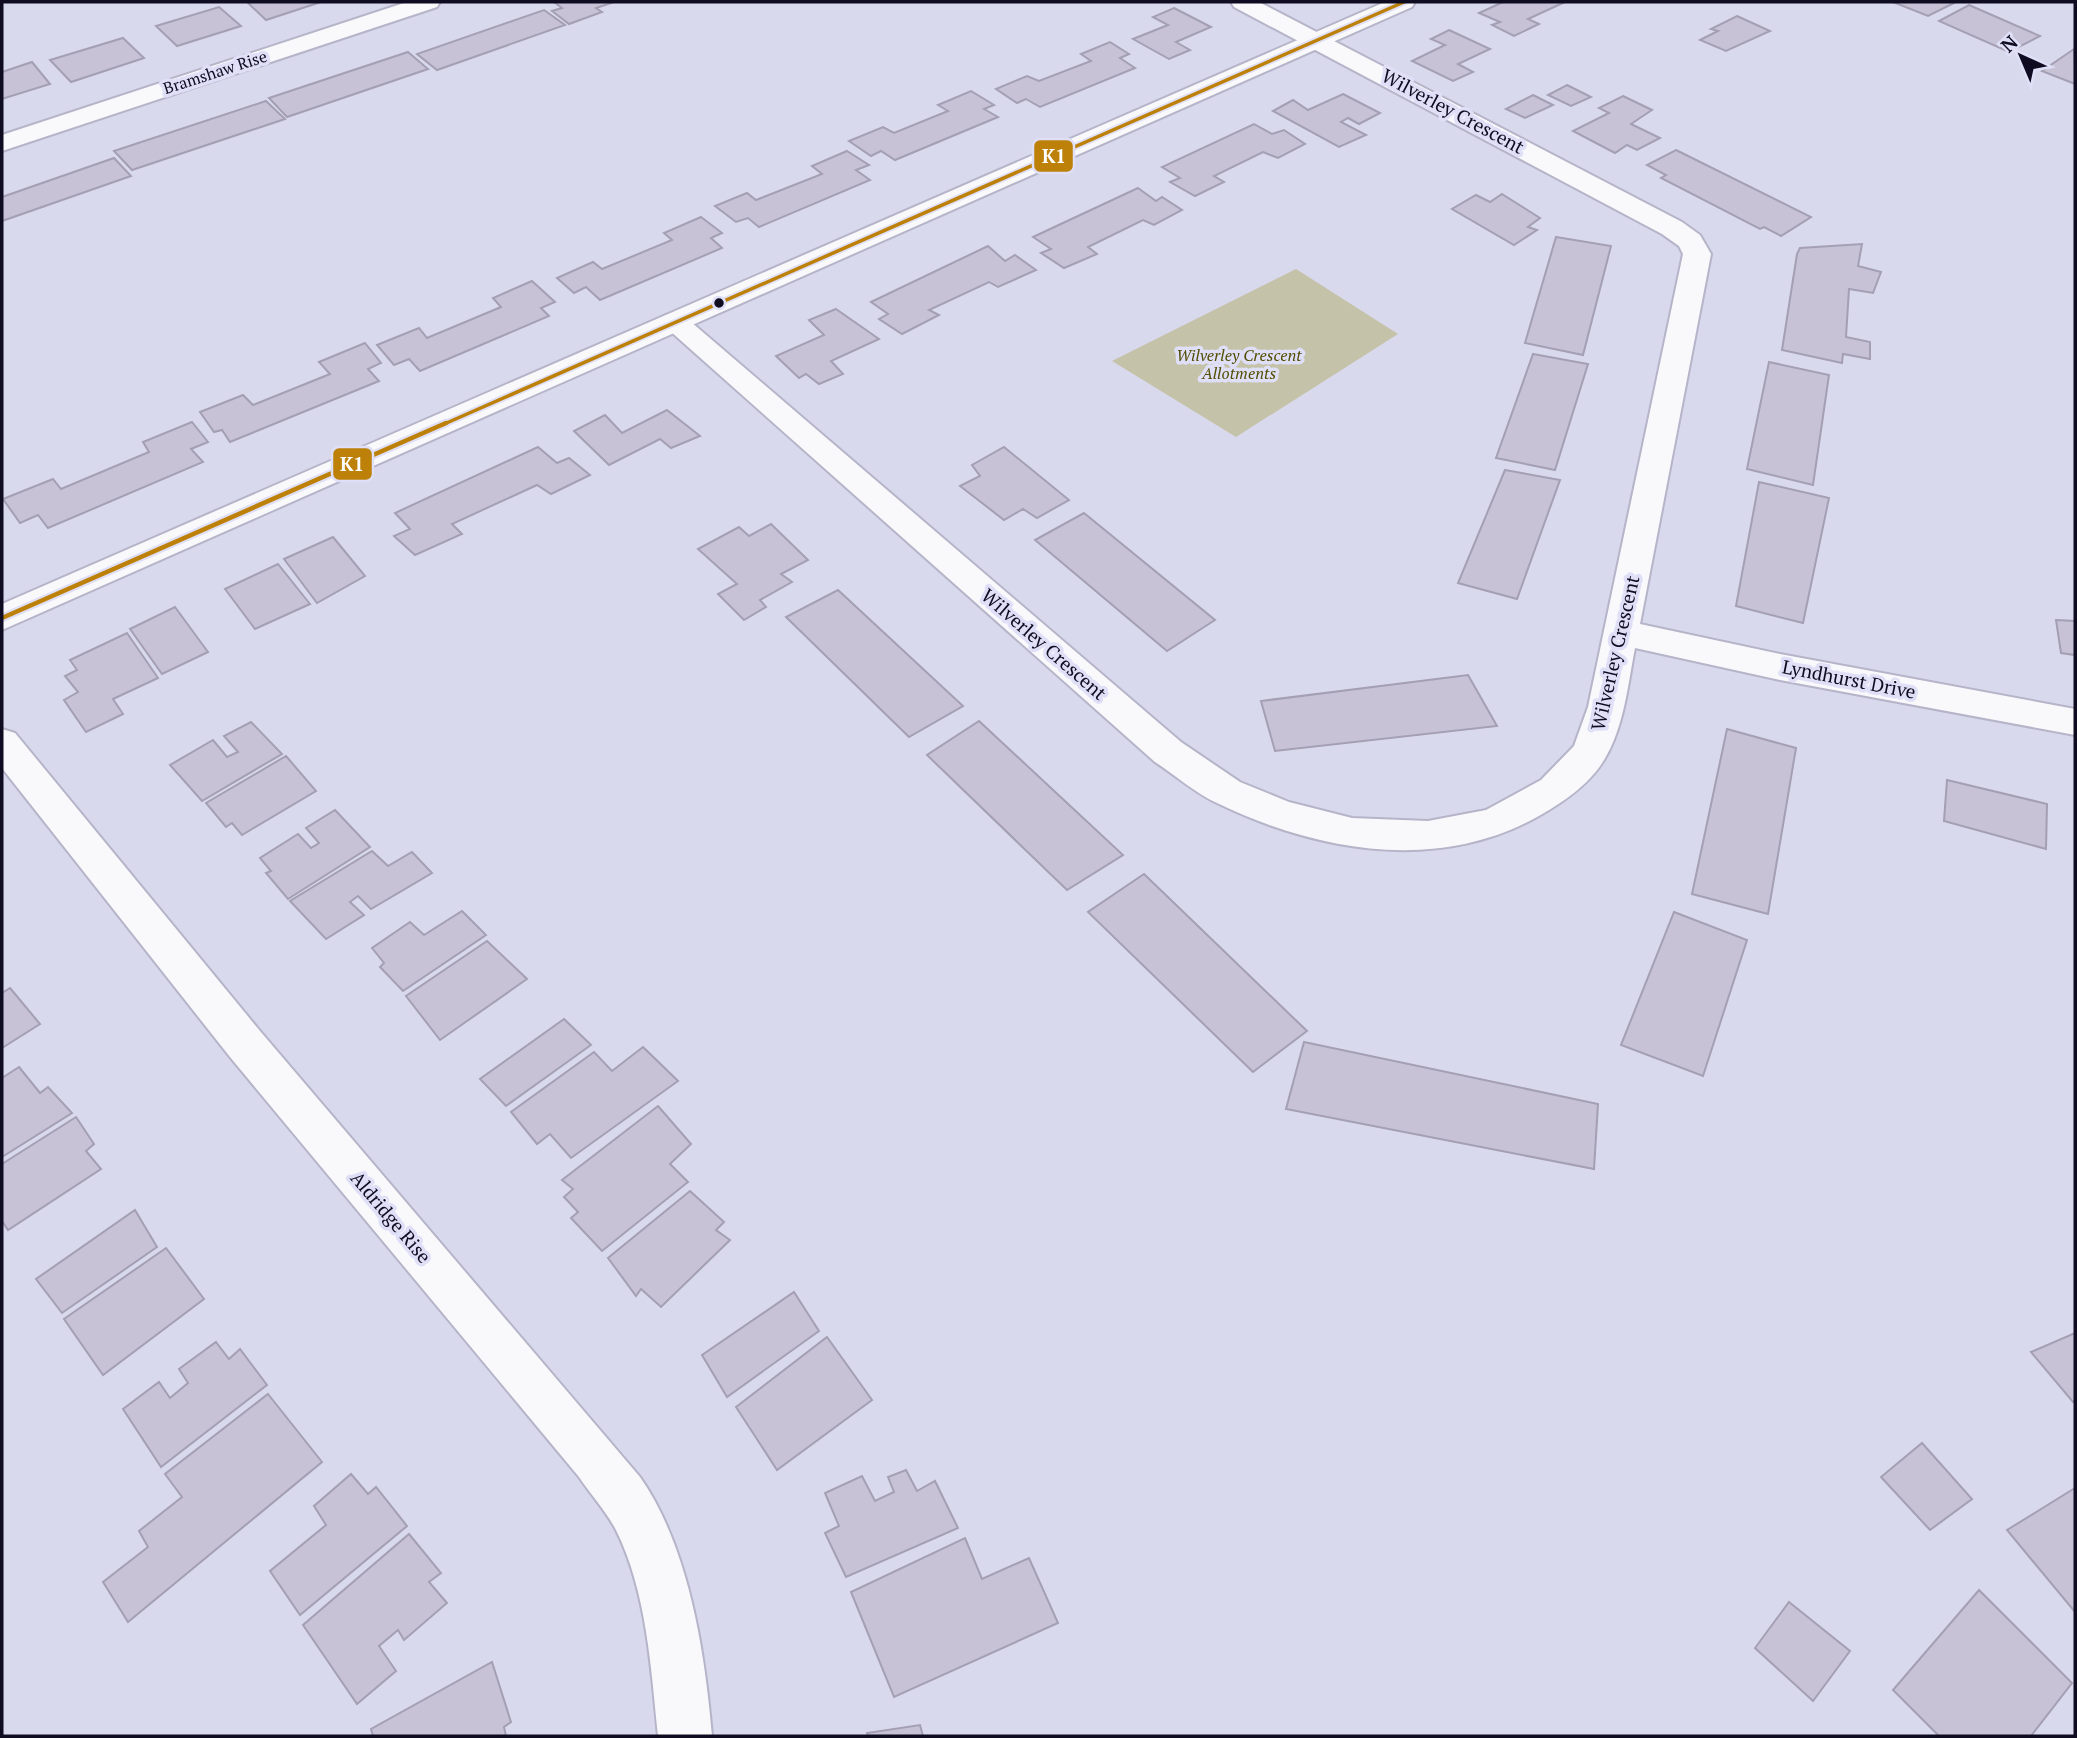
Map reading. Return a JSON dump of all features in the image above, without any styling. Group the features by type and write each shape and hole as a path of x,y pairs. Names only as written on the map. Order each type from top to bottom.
{"street":[{"name":"Bramshaw Rise","path":"2,143 429,2"},
{"path":"1242,2 1317,39"},
{"path":"2,618 1404,2"},
{"name":"Wilverley Crescent","path":"674,322 1168,752 1227,792 1281,815 1352,833 1428,836 1494,823 1554,790 1590,753 1606,707 1623,633 1697,254 1689,240 1672,228 1317,39"},
{"name":"Lyndhurst Drive","path":"1623,633 1780,667 2075,722"},
{"name":"Aldridge Rise","path":"2,743 245,1044 596,1460 636,1516 662,1591 685,1736"}],"green space":[{"name":"Wilverley Crescent Allotments","path":"1296,269 1398,334 1236,437 1112,361"}],"building":[{"path":"247,2 321,2 266,20"},
{"path":"554,2 614,2 596,8 602,12 569,24 552,11 562,8"},
{"path":"1503,2 1565,2 1528,19 1539,24 1514,36 1492,25 1500,22 1479,13"},
{"path":"1893,2 1956,2 1928,16"},
{"path":"1969,5 2040,36 2009,52 1939,21"},
{"path":"219,7 241,26 177,46 156,26"},
{"path":"1174,8 1211,27 1176,42 1190,50 1169,59 1133,39 1168,25 1153,17"},
{"path":"544,10 565,25 437,70 417,54"},
{"path":"1737,16 1770,31 1726,51 1700,40 1718,31 1711,29"},
{"path":"1449,30 1490,49 1458,64 1473,72 1453,81 1412,61 1445,45 1431,39"},
{"path":"123,38 144,58 71,82 50,60"},
{"path":"1110,42 1129,54 1120,58 1135,68 1040,107 1026,99 1017,103 996,89 1027,76 1039,81 1091,61 1081,54"},
{"path":"2074,49 2075,84 2042,71"},
{"path":"408,52 428,69 287,117 269,98"},
{"path":"32,62 50,84 2,99 2,72"},
{"path":"1567,85 1591,97 1571,106 1548,95"},
{"path":"971,91 994,105 984,109 998,117 895,160 881,151 871,156 849,141 883,127 894,133 948,111 938,105"},
{"path":"1343,94 1380,113 1359,124 1348,118 1341,122 1366,135 1339,147 1273,111 1293,100 1308,110"},
{"path":"1533,95 1553,105 1525,118 1506,109"},
{"path":"1623,96 1652,110 1631,124 1660,138 1637,150 1627,145 1615,153 1573,131 1609,113 1599,108"},
{"path":"266,101 285,119 132,170 114,151"},
{"path":"1254,124 1272,134 1284,130 1305,144 1278,158 1263,152 1214,176 1224,182 1195,196 1170,182 1180,178 1162,167"},
{"path":"1676,150 1811,217 1781,236 1764,227 1760,229 1661,178 1666,175 1647,165"},
{"path":"847,151 869,165 856,170 870,180 759,227 748,218 736,222 715,206 747,193 756,200 822,174 812,166"},
{"path":"114,158 131,176 2,221 2,197"},
{"path":"1138,188 1156,201 1162,197 1182,210 1154,225 1143,220 1088,247 1097,254 1064,268 1041,253 1051,249 1033,237"},
{"path":"1502,194 1540,218 1528,227 1537,230 1514,245 1452,209 1476,195 1490,202"},
{"path":"701,217 722,233 711,238 722,248 600,300 586,287 574,293 557,278 593,262 602,269 672,240 664,233"},
{"path":"1556,237 1611,246 1583,355 1525,343"},
{"path":"1862,244 1858,266 1881,272 1873,293 1849,289 1846,337 1870,342 1870,359 1843,354 1842,363 1782,350 1800,248"},
{"path":"988,246 1005,261 1015,255 1036,270 998,287 989,282 929,310 939,315 902,334 879,319 888,314 871,302"},
{"path":"532,281 555,302 541,308 549,316 420,371 409,359 394,365 377,345 419,328 427,338 501,307 493,298"},
{"path":"836,309 879,339 831,361 843,374 819,384 806,374 799,378 776,356 824,335 809,320"},
{"path":"365,343 381,363 368,369 379,381 230,442 222,430 214,432 200,412 243,395 253,405 330,374 319,362"},
{"path":"1533,354 1588,364 1555,470 1496,458"},
{"path":"1769,362 1829,375 1813,485 1747,469"},
{"path":"667,410 700,436 671,448 660,439 609,465 574,431 605,415 622,433"},
{"path":"192,422 208,442 191,449 203,462 48,528 38,515 20,523 3,499 53,479 61,489 149,452 143,442"},
{"path":"538,447 557,463 569,458 590,475 551,494 537,485 452,524 462,534 415,555 394,536 410,529 395,513"},
{"path":"1004,447 1069,500 1037,518 1023,509 1004,520 960,486 980,476 972,465"},
{"path":"1505,470 1560,480 1517,599 1458,583"},
{"path":"1759,482 1829,498 1803,623 1736,606"},
{"path":"1084,513 1215,620 1167,651 1035,540"},
{"path":"771,524 808,560 781,574 792,582 760,600 766,607 744,620 718,594 737,584 698,549 739,527 749,536"},
{"path":"333,537 365,576 317,603 284,559"},
{"path":"278,564 310,604 255,629 225,589"},
{"path":"838,590 963,706 909,737 786,617"},
{"path":"175,607 208,652 162,674 130,629"},
{"path":"2056,620 2075,621 2075,655 2061,653"},
{"path":"127,633 158,678 113,699 123,714 86,732 64,700 78,692 65,676 77,670 70,660"},
{"path":"1468,675 1497,726 1275,751 1261,701"},
{"path":"979,721 1123,855 1067,890 927,755"},
{"path":"251,722 282,754 202,801 170,765 213,740 227,757 238,752 224,736"},
{"path":"1727,729 1796,748 1768,914 1692,894"},
{"path":"286,756 316,791 242,835 232,823 226,827 206,803"},
{"path":"1947,780 2047,804 2046,849 1944,821"},
{"path":"335,810 370,847 288,899 266,873 271,871 260,858 298,834 311,848 319,843 306,828"},
{"path":"372,851 388,866 412,852 432,873 371,909 358,896 350,902 364,915 326,939 290,901"},
{"path":"1144,874 1307,1031 1253,1072 1088,912"},
{"path":"462,911 486,935 403,991 380,967 384,963 372,948 410,922 424,935"},
{"path":"1674,912 1747,940 1703,1076 1621,1045"},
{"path":"487,941 527,979 440,1040 406,996"},
{"path":"10,988 40,1024 2,1048 2,993"},
{"path":"564,1019 591,1045 506,1106 480,1079"},
{"path":"1304,1042 1598,1104 1594,1169 1286,1109"},
{"path":"643,1047 678,1081 571,1158 550,1134 537,1144 511,1112 594,1052 612,1071"},
{"path":"19,1067 40,1093 48,1087 72,1113 2,1157 2,1078"},
{"path":"658,1106 691,1144 670,1164 688,1182 602,1251 571,1218 578,1212 564,1197 573,1189 562,1180"},
{"path":"76,1117 94,1144 86,1151 101,1169 8,1230 2,1221 2,1164"},
{"path":"690,1191 724,1222 716,1230 730,1240 661,1307 641,1289 636,1296 608,1258"},
{"path":"135,1210 157,1247 62,1313 36,1279"},
{"path":"166,1248 204,1299 103,1375 64,1319"},
{"path":"794,1292 819,1331 727,1397 702,1355"},
{"path":"2075,1333 2075,1401 2073,1402 2031,1352"},
{"path":"827,1337 872,1400 777,1470 736,1407"},
{"path":"216,1342 229,1359 240,1349 267,1385 161,1467 123,1409 159,1382 170,1398 188,1383 179,1369"},
{"path":"268,1394 322,1462 128,1622 103,1582 148,1547 139,1531 182,1497 165,1474"},
{"path":"1922,1443 1972,1499 1930,1530 1881,1477"},
{"path":"906,1470 917,1491 935,1481 958,1528 846,1577 825,1533 839,1526 825,1493 862,1476 875,1501 894,1492 888,1477"},
{"path":"351,1474 368,1494 376,1487 407,1526 300,1615 270,1571 326,1525 314,1506"},
{"path":"2075,1488 2075,1612 2007,1530"},
{"path":"409,1534 441,1573 429,1582 447,1603 404,1640 398,1630 379,1646 396,1671 357,1704 303,1625"},
{"path":"965,1538 982,1579 1029,1558 1058,1623 894,1697 851,1592"},
{"path":"1979,1590 2072,1683 2031,1736 1939,1736 1893,1690"},
{"path":"1789,1602 1850,1651 1813,1701 1755,1648"},
{"path":"492,1662 511,1722 504,1727 506,1736 373,1736 371,1729"},
{"path":"920,1725 923,1736 868,1736 867,1733"}],"transit line":[{"name":"K1","path":"2,618 1404,2"}]}
